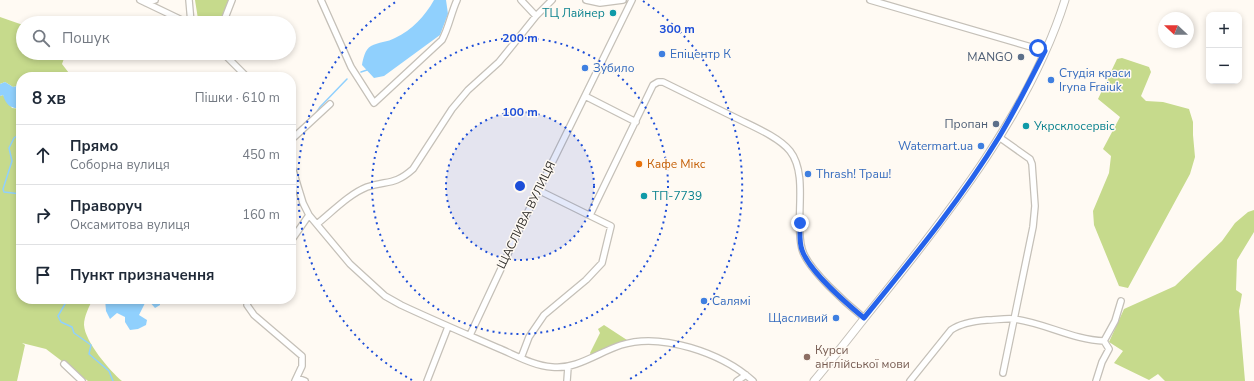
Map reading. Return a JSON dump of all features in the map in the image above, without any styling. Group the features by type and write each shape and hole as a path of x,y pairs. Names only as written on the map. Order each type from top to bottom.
{"main road":[{"path":"814,381 926,240 999,137 1020,101 1045,51 1065,0"}],"street":[{"path":"140,0 173,16"},
{"path":"146,3 155,0"},
{"path":"188,0 190,16"},
{"path":"226,16 232,0"},
{"path":"321,0 351,67 374,103 442,40 449,27 457,0"},
{"path":"521,0 536,16"},
{"path":"317,224 355,194 368,187 394,182 413,169 456,104 482,76 499,62 536,16 552,0"},
{"path":"586,0 600,3 623,0"},
{"name":"ЩАСЛИВА ВУЛИЦЯ","path":"470,335 538,190 632,0"},
{"path":"870,0 1045,51"},
{"path":"230,60 242,72"},
{"path":"590,214 653,85 658,82 663,82 761,131 791,152 797,164 800,192 800,239 805,258 837,295 864,318"},
{"path":"585,96 636,122"},
{"path":"296,135 330,104"},
{"path":"999,137 1030,159 1032,164 1035,206 1003,373"},
{"path":"296,180 303,202 310,215 350,264 385,296 448,327 522,358 550,367 568,367 621,345 646,340 676,345 706,353 733,365 753,381"},
{"path":"522,358 529,337 544,314 586,280 602,262 611,226 590,214 538,190"},
{"path":"296,234 310,215"},
{"path":"1104,341 1115,322 1121,301"},
{"path":"247,304 254,315 302,356 303,360 296,380 305,381"},
{"path":"910,381 951,330 957,326 979,320 1013,319 1040,325 1082,338 1104,341"},
{"path":"427,381 448,327"},
{"path":"1096,381 1102,362 1109,349 1104,341"},
{"path":"64,364 82,381"},
{"path":"566,381 568,367"},
{"path":"738,381 746,374"}],"green space":[{"path":"195,0 231,0 225,16 198,16"},
{"path":"0,17 16,23 16,60 63,60 62,64 68,72 16,72 16,86 13,87 5,82 0,84"},
{"path":"1122,58 1149,67 1151,72 1141,96 1146,101 1163,102 1189,109 1193,122 1195,157 1190,174 1128,288 1119,286 1094,225 1093,211 1109,173 1111,156 1103,149 1120,117 1098,99 1117,59"},
{"path":"3,95 12,108 16,108 16,304 90,304 85,319 85,332 99,356 122,381 88,381 46,349 22,343 25,345 17,381 0,381 0,96"},
{"path":"1254,210 1254,232 1237,260 1236,290 1242,294 1239,311 1245,381 1165,381 1158,374 1149,380 1114,363 1123,351 1109,342 1124,309 1175,286 1222,241 1235,223 1248,212"},
{"path":"604,325 627,340 591,355 590,353 600,333 598,329"}],"water":[{"path":"434,0 446,0 448,14 440,35 384,76 374,78 362,65 367,49 407,31 422,17"},
{"path":"5,82 13,87 16,86 16,108 9,105 3,95 0,96 0,84"},
{"path":"105,304 144,304 139,315 147,320 146,325 138,329 130,330 125,322 125,317 117,313 110,319 106,311"},
{"path":"152,304 160,304 160,305 155,308"}],"waterway":[{"path":"361,72 367,70"},
{"path":"316,113 347,79"},
{"path":"16,137 9,148 12,161 3,189 4,192 16,193"},
{"path":"65,304 58,316 61,322 72,327 74,333 91,345 89,354 109,371 113,381"}],"place":[{"name":"ТЦ Лайнер","path":"613,13"},
{"name":"Епіцентр К","path":"662,54"},
{"name":"MANGO","path":"1021,57"},
{"name":"Зубило","path":"585,68"},
{"name":"Студія краси Iryna Fraiuk","path":"1051,80"},
{"name":"Пропан","path":"996,124"},
{"name":"Укрсклосервіс","path":"1026,126"},
{"name":"Watermart.ua","path":"981,146"},
{"name":"Кафе Мікс","path":"639,164"},
{"name":"Thrash! Траш!","path":"808,174"},
{"name":"ТП-7739","path":"644,196"},
{"name":"Салямі","path":"704,301"},
{"name":"Щасливий","path":"836,318"},
{"name":"Курси англійської мови","path":"807,357"}],"route":[{"path":"800,223 800,239 805,258 837,295 864,318 926,240 966,186 993,146 1020,101 1045,51 1038,48"}]}
